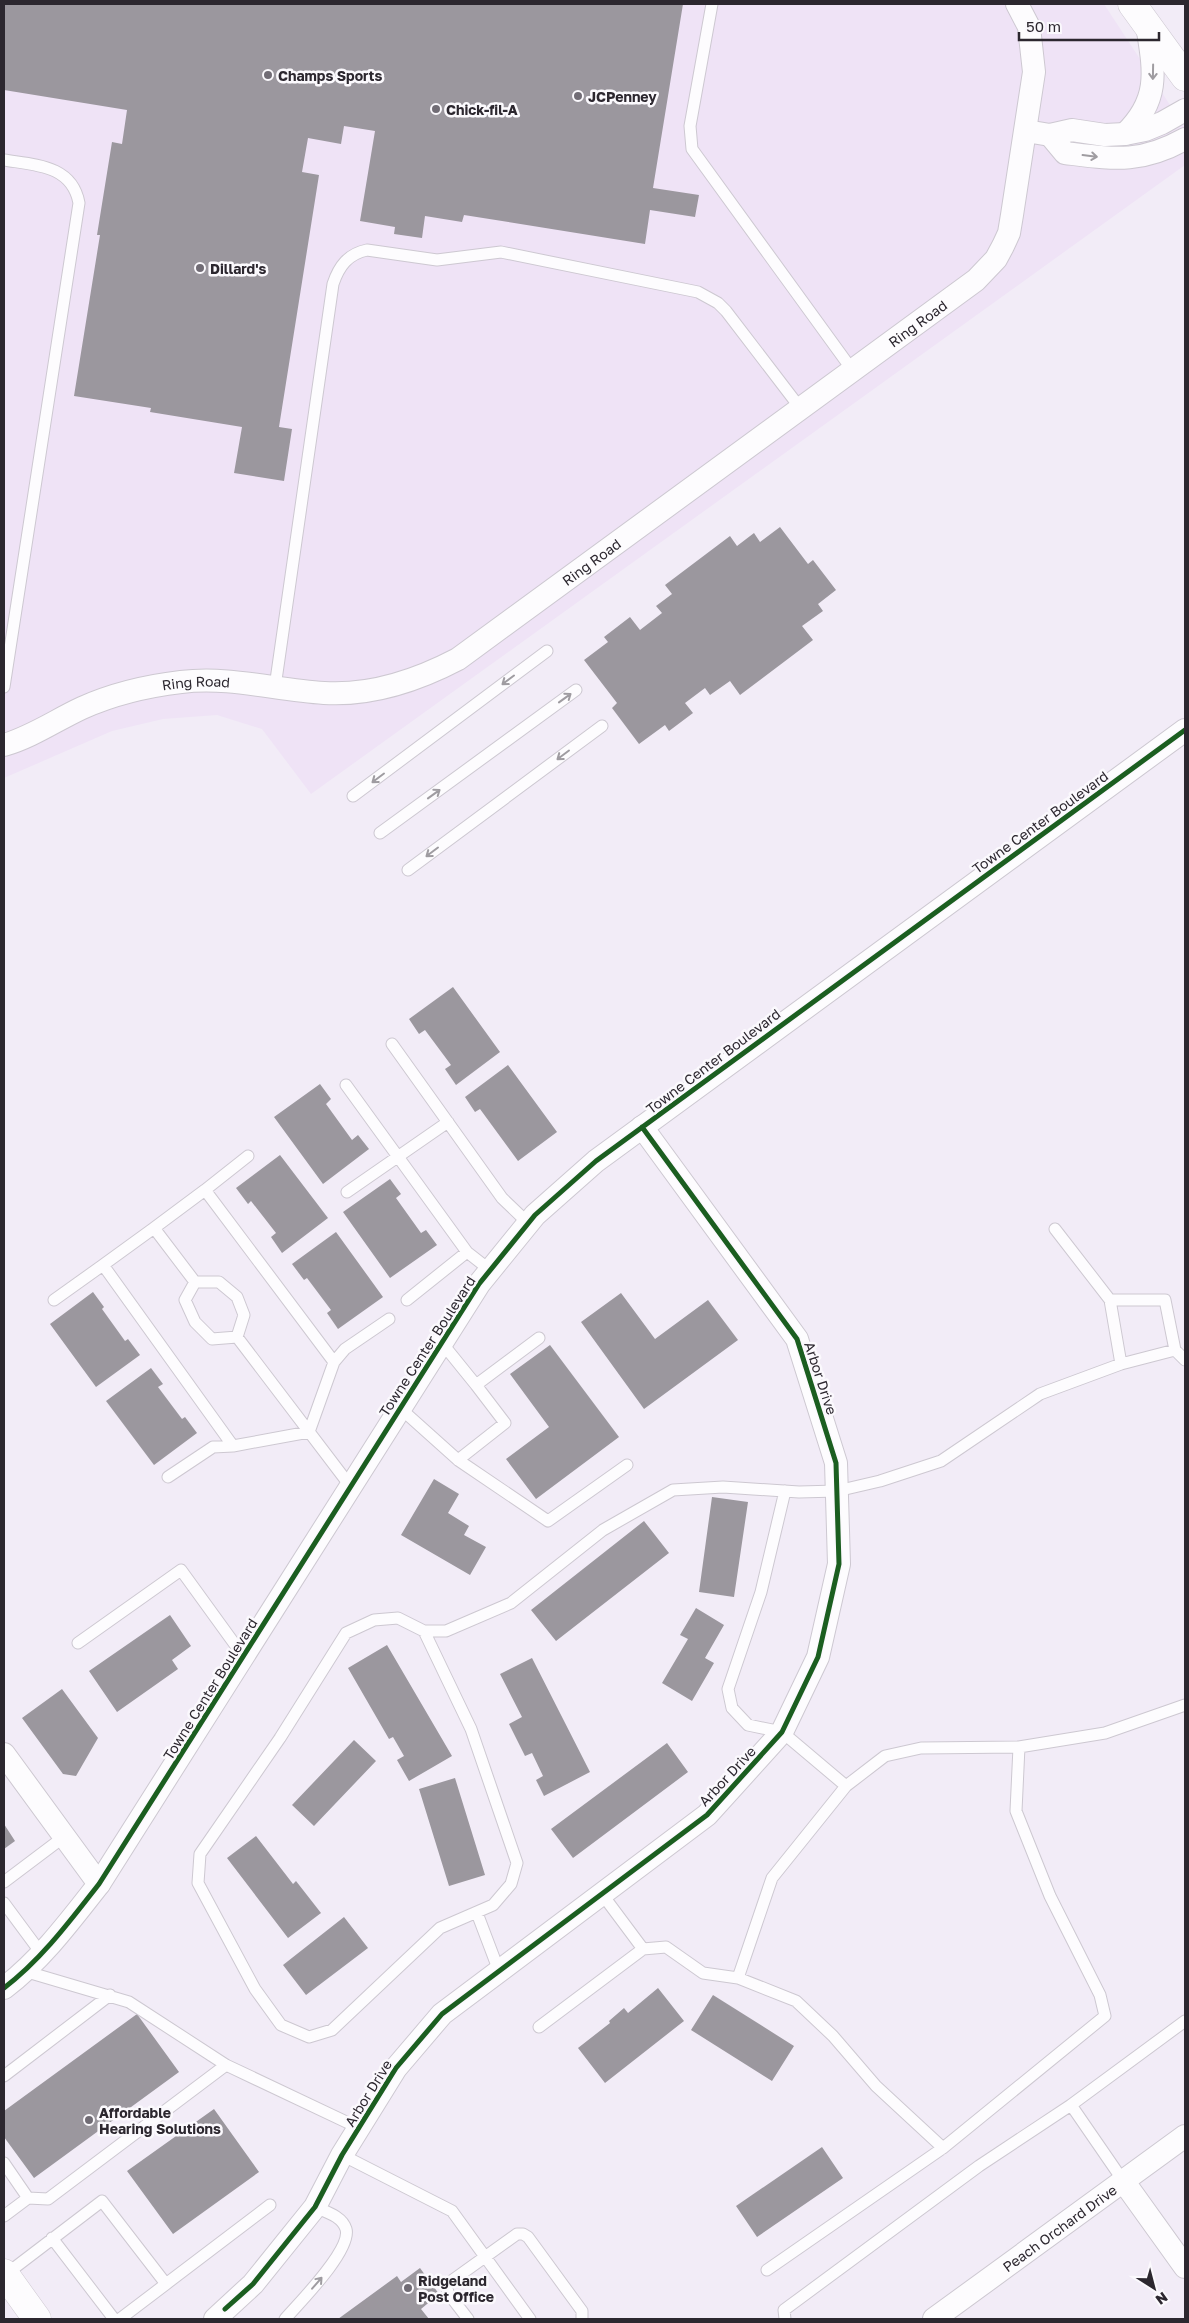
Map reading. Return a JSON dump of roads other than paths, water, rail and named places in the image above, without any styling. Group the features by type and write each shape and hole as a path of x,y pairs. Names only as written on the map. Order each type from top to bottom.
{"street":[{"name":"Ring Road","path":"4,746 35,734 102,700 142,688 202,680 235,681 323,693 365,692 390,687 436,671 458,659 853,372 976,280 996,259 1009,233 1034,72 1034,56 1029,27 1016,4"},
{"path":"1140,14 1185,78"},
{"path":"1124,134 1140,118 1151,91 1154,69 1140,14"},
{"path":"1026,131 1050,135 1072,130 1105,135 1124,134 1154,127 1185,110"},
{"path":"1050,135 1065,153 1112,159 1152,155 1185,139"},
{"name":"Towne Center Boulevard","path":"4,1988 24,1971 67,1926 99,1884 442,1343 490,1270 528,1223 589,1166 1185,730"},
{"name":"Arbor Drive","path":"224,2316 253,2284 315,2207 342,2155 396,2068 442,2014 707,1814 782,1732 818,1657 839,1564 836,1463 796,1339 642,1127"},
{"path":"4,1754 99,1884"},
{"name":"Peach Orchard Drive","path":"934,2319 1185,2136"},
{"path":"1124,2182 1185,2267"},
{"path":"4,2274 38,2319"}],"lane":[{"path":"712,4 690,126 692,149 853,372"},
{"path":"4,160 52,168 62,173 74,186 79,203 4,687"},
{"path":"275,687 333,284 342,264 359,252 368,250 440,260 490,251 501,252 698,292 713,300 726,311 801,409"},
{"path":"353,796 547,651"},
{"path":"380,833 576,690"},
{"path":"408,870 602,726"},
{"path":"392,1044 502,1198 528,1223"},
{"path":"346,1085 467,1252 490,1270"},
{"path":"347,1192 448,1122"},
{"path":"54,1300 154,1228 248,1156"},
{"path":"205,1190 334,1362"},
{"path":"154,1228 195,1282"},
{"path":"1055,1229 1110,1300 1121,1364"},
{"path":"408,1300 467,1252"},
{"path":"103,1265 234,1446"},
{"path":"195,1282 185,1300 195,1322 212,1339 237,1338"},
{"path":"195,1282 219,1282 237,1297 244,1315 237,1338"},
{"path":"1110,1300 1165,1300 1175,1350 1185,1360"},
{"path":"309,1432 334,1362 345,1349 389,1318"},
{"path":"237,1338 351,1487"},
{"path":"476,1386 539,1338"},
{"path":"442,1343 505,1423 458,1460"},
{"path":"424,1631 471,1729 517,1863 511,1884 493,1905 440,1928 332,2030 309,2036 281,2024 254,1990 198,1883 200,1854 280,1738 346,1633 374,1620 398,1618 424,1631 446,1631 511,1603 603,1530 673,1490 723,1487 786,1491 837,1491 880,1481 941,1461 1040,1394 1121,1364 1175,1350"},
{"path":"400,1408 458,1460 548,1521 627,1465"},
{"path":"168,1477 213,1447 234,1446 309,1432"},
{"path":"786,1491 761,1592 728,1689 732,1708 748,1725 782,1732 846,1786"},
{"path":"78,1644 181,1570 244,1657"},
{"path":"738,1978 772,1878 846,1786 885,1756 921,1748 1019,1747 1105,1733 1185,1705"},
{"path":"767,2270 943,2148 1105,2016 1100,1995 1050,1896 1016,1811 1019,1747"},
{"path":"4,1882 65,1836"},
{"path":"602,1894 643,1948"},
{"path":"4,1903 41,1953"},
{"path":"477,1913 499,1971"},
{"path":"539,2027 643,1948 666,1947 703,1973 738,1978 796,2001 834,2036 876,2086 943,2148"},
{"path":"24,1971 130,2002 226,2065 359,2128"},
{"path":"4,2076 110,1995"},
{"path":"785,2319 784,2310 979,2166 1070,2105 1185,2021"},
{"path":"4,2216 28,2198 48,2199 226,2065"},
{"path":"1070,2105 1124,2182"},
{"path":"342,2155 444,2206 458,2219 530,2319"},
{"path":"4,2163 28,2198"},
{"path":"4,2274 102,2201 166,2284"},
{"path":"120,2319 270,2205"},
{"path":"285,2319 324,2275 343,2246 346,2237 343,2223 337,2217 315,2207"},
{"path":"468,2319 448,2292 447,2287 450,2282 517,2234 523,2234 528,2237 582,2311 582,2319"},
{"path":"52,2238 114,2319"}],"place":[{"name":"Champs Sports","path":"268,75"},
{"name":"JCPenney","path":"578,96"},
{"name":"Chick-fil-A","path":"436,109"},
{"name":"Dillard's","path":"200,268"},
{"name":"Affordable Hearing Solutions","path":"89,2120"},
{"name":"Ridgeland Post Office","path":"408,2288"}]}
